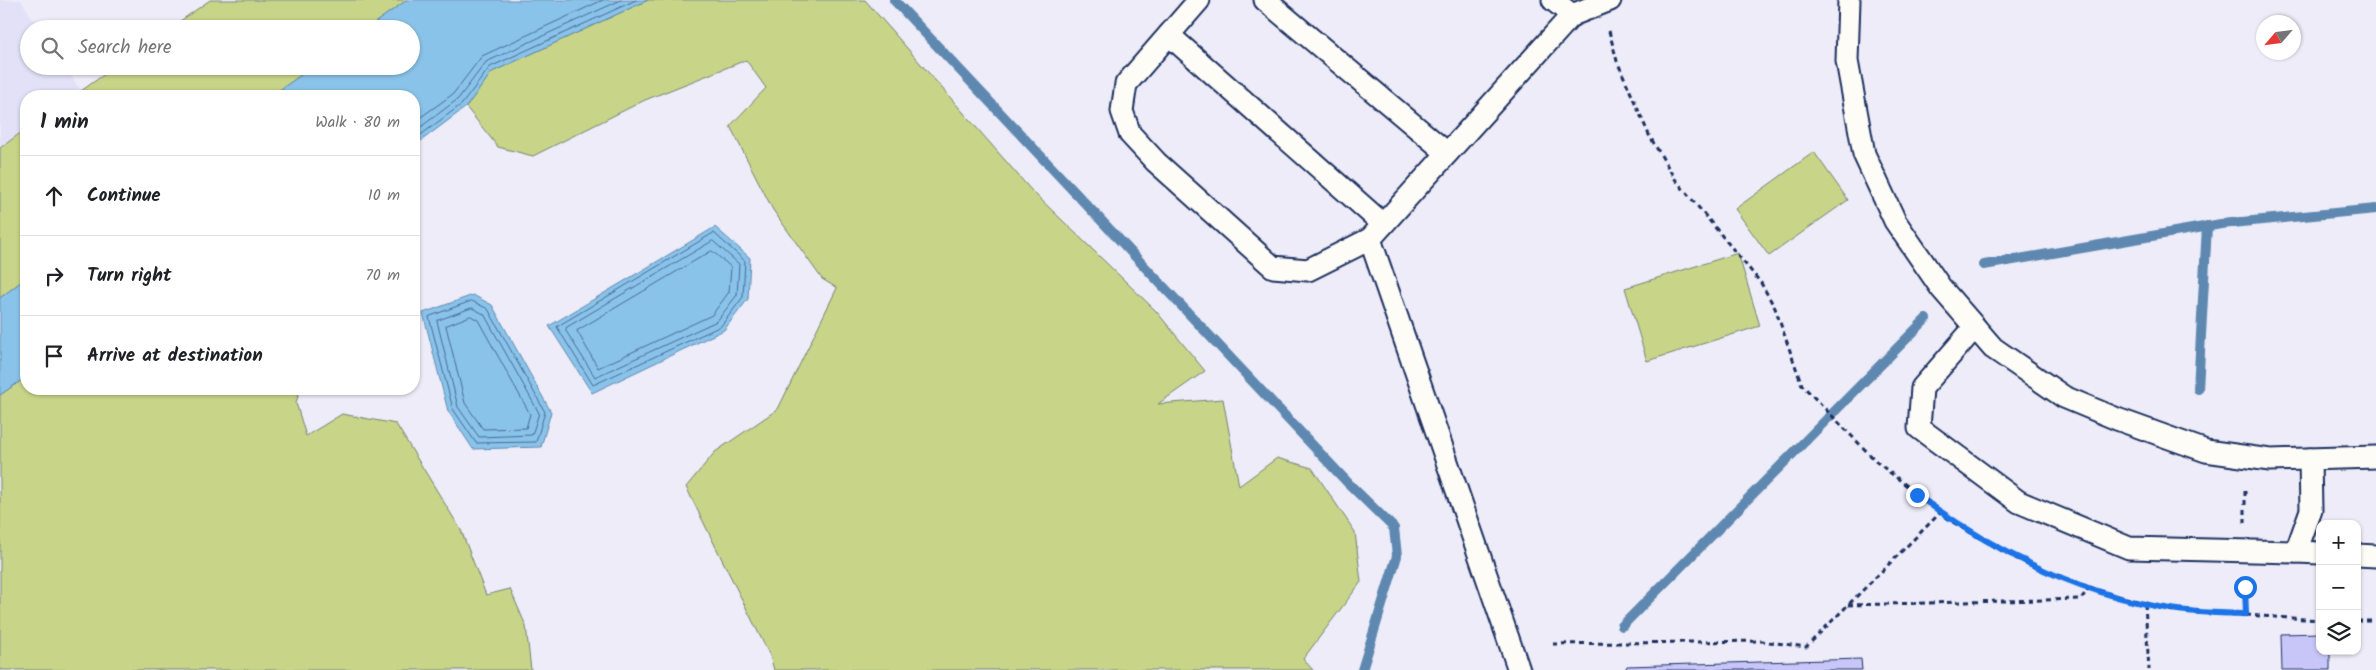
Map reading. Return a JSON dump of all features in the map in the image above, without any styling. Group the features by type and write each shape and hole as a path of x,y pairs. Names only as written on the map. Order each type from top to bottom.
{"lane":[{"path":"1199,0 1126,84 1122,111 1130,134 1156,162 1273,267 1308,270 1376,232 1572,15 1610,0"},
{"path":"1265,0 1447,153"},
{"path":"1554,0 1572,15"},
{"path":"1849,0 1847,61 1864,154 1895,221 1941,288 1993,348 2064,397 2117,419 2206,451 2270,460 2376,457"},
{"path":"1169,35 1376,232 1519,670"},
{"path":"1975,327 1922,388 1920,428 2019,502 2129,548 2316,553"},
{"path":"2296,552 2311,510 2310,459"},
{"path":"2361,555 2376,556"}],"path":[{"path":"1609,31 1618,61 1649,135 1675,179 1761,283 1775,308 1802,385 1878,462 1941,512 2014,557 2089,588 2171,610 2316,620"},
{"path":"2245,524 2246,486"},
{"path":"1553,644 1762,641 1806,646 1941,512"},
{"path":"2245,587 2246,614"},
{"path":"1848,605 2081,599 2089,588"},
{"path":"2146,604 2149,670"},
{"path":"2361,620 2371,621"}],"shaded area":[{"path":"0,0 21,0 33,20 20,20 20,75 70,75 80,90 20,90 20,133 0,148"}],"green space":[{"path":"210,0 407,0 379,20 182,20"},
{"path":"648,0 865,0 1031,190 1156,311 1205,371 1158,404 1223,399 1239,486 1277,458 1312,468 1355,532 1361,582 1303,659 1313,670 774,670 770,656 686,487 715,452 778,409 837,288 822,279 773,210 730,126 766,88 746,60 645,100 533,156 498,147 466,107 492,72"},
{"path":"103,75 301,75 280,90 82,90"},
{"path":"20,133 20,283 0,298 0,148"},
{"path":"1814,152 1848,200 1769,256 1735,209"},
{"path":"1738,253 1760,326 1647,361 1625,288"},
{"path":"20,381 20,395 298,395 296,403 306,436 342,414 396,424 461,530 486,595 510,589 526,626 531,670 0,670 0,395"}],"water":[{"path":"407,0 648,0 492,72 466,107 420,142 420,90 280,90 301,75 420,75 420,20 379,20"},
{"path":"715,227 750,258 748,299 724,330 592,393 549,326"},
{"path":"20,283 20,381 0,395 0,298"},
{"path":"473,295 492,305 551,412 541,447 473,449 448,411 423,313"}],"building":[{"path":"2316,633 2316,655 2330,655 2330,670 2282,670 2281,634"},
{"path":"1861,659 1862,670 1625,670 1627,666"}],"waterway":[{"path":"894,0 1349,484 1394,528 1397,556 1362,670"},
{"path":"1984,265 2221,224 2376,209"},
{"path":"2198,389 2207,226"},
{"path":"1622,626 1926,319"}],"route":[{"path":"1917,495 1953,522 2014,557 2070,581 2109,594 2171,610 2246,614 2245,587"}]}
